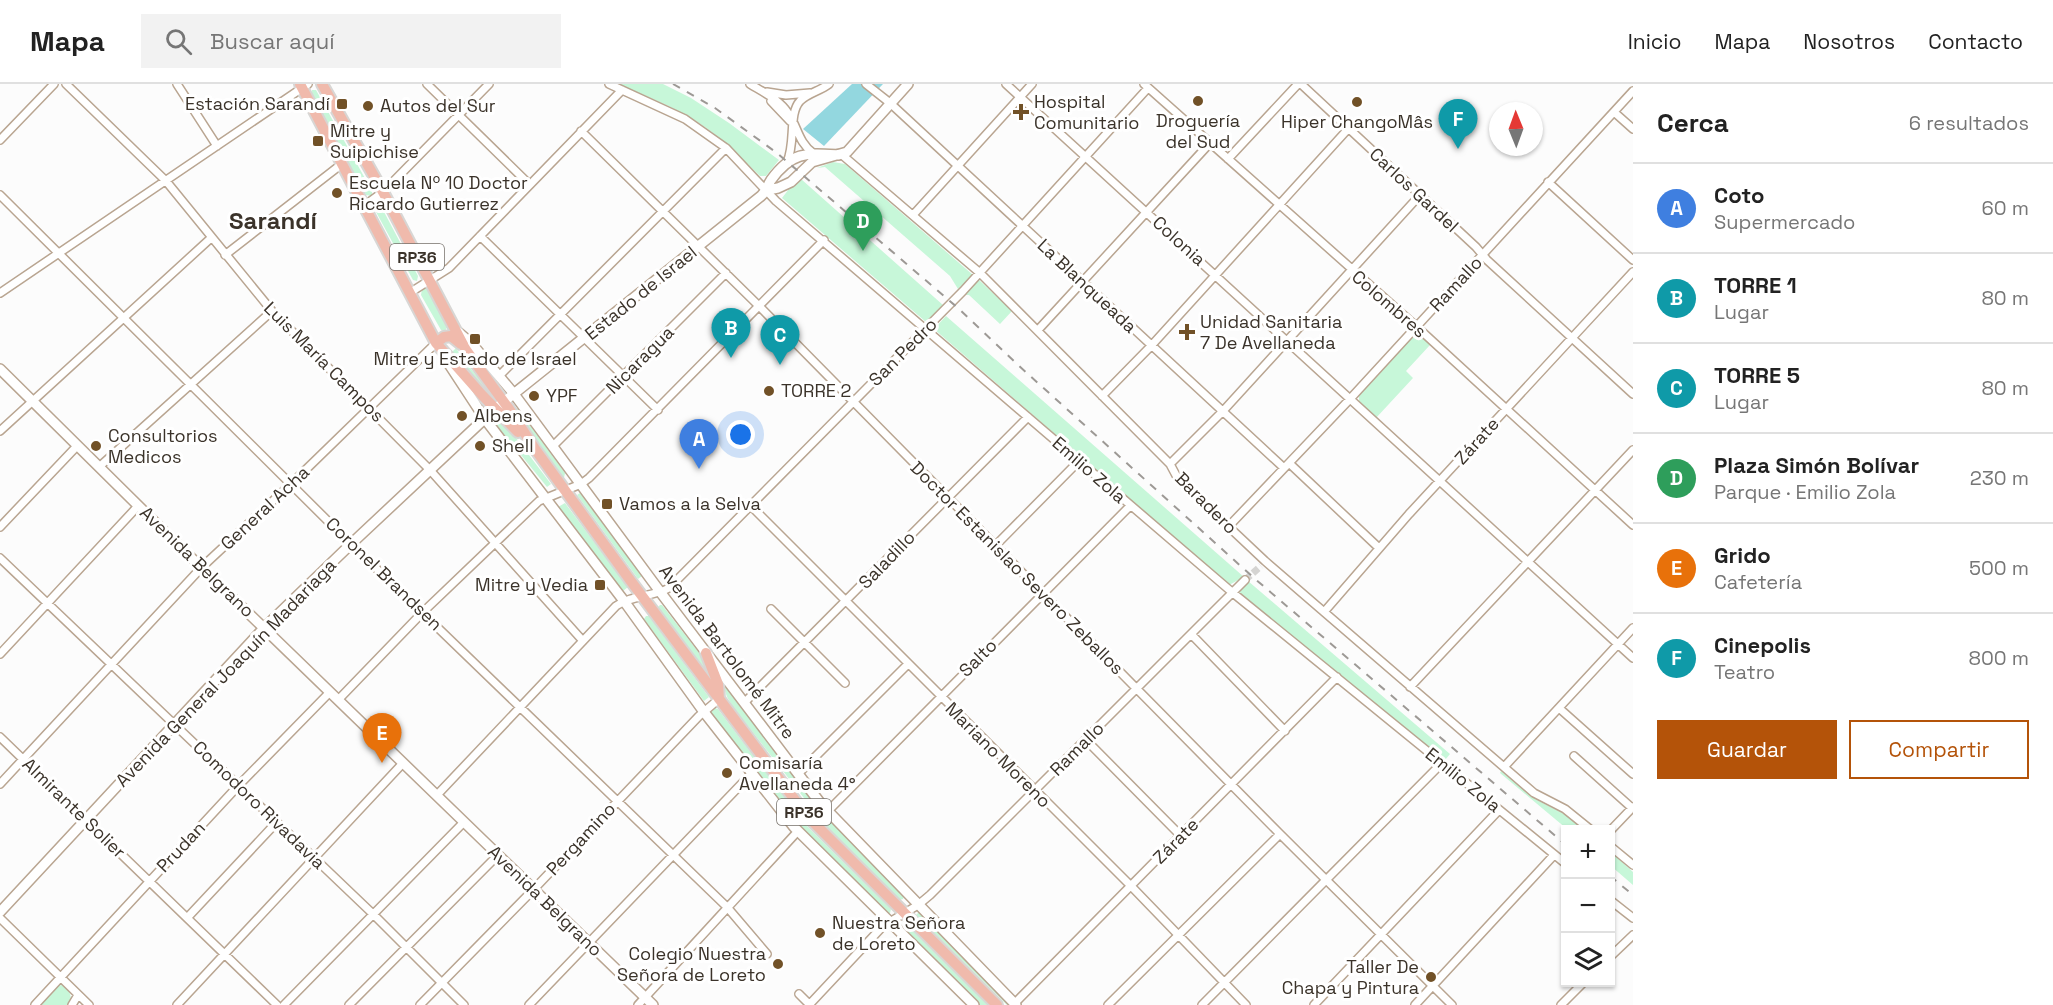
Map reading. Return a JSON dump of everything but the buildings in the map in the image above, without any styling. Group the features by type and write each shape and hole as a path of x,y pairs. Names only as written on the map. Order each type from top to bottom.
{"main road":[{"name":"Avenida Bartolomé Mitre","path":"322,84 383,192 466,350 500,405 566,490 642,597 807,816 997,1005"},
{"name":"Avenida Bartolomé Mitre","path":"303,85 436,343 500,405"},
{"path":"436,343 444,337 451,336 466,350"},
{"path":"706,653 718,684 719,699"}],"street":[{"path":"0,140 54,84"},
{"name":"Luis María Campos","path":"66,84 165,181 272,312 430,470 583,641"},
{"path":"177,84 217,146"},
{"path":"427,84 529,184"},
{"path":"365,205 383,192 489,84"},
{"name":"Emilio Zola","path":"609,84 680,116 726,148 776,201 926,328 1078,462 1561,860"},
{"path":"750,84 768,96 793,124 800,140 813,153"},
{"path":"787,162 793,147 793,124 798,105 815,91 829,84"},
{"name":"La Blanqueada","path":"867,84 1151,346 1379,548"},
{"path":"787,162 801,155 813,153 840,155 857,142 908,84"},
{"name":"Colonia","path":"1006,84 1287,340 1439,483 1633,658"},
{"path":"913,215 1032,84"},
{"path":"1228,159 1300,84"},
{"name":"Carlos Gardel","path":"1300,84 1633,394"},
{"path":"0,292 217,146 303,85"},
{"name":"Colombres","path":"1146,86 1417,327 1633,525"},
{"name":"San Pedro","path":"624,601 661,593 669,588 980,273 1146,86"},
{"path":"758,89 786,95 815,91"},
{"path":"411,292 449,268 622,90"},
{"name":"Ramallo","path":"1228,526 1350,399 1633,91"},
{"path":"1614,112 1633,129"},
{"path":"1102,396 1151,346 1348,129"},
{"name":"Doctor Estanislao Severo Zeballos","path":"581,131 760,307 1231,785 1452,1005"},
{"path":"1038,330 1210,143"},
{"path":"500,376 726,148"},
{"name":"Estado de Israel","path":"514,394 768,190 791,182 812,162 840,155"},
{"name":"Baradero","path":"840,155 980,273 1170,464 1178,479 1228,526 1263,564 1324,612 1534,793 1565,809 1585,825"},
{"name":"Estado de Israel","path":"768,190 770,182 787,162"},
{"path":"225,255 343,163"},
{"path":"1548,182 1633,260"},
{"name":"Coronel Brandsen","path":"0,195 351,544 727,907 767,954"},
{"path":"1170,464 1223,411 1420,195"},
{"path":"480,236 658,410"},
{"path":"0,432 211,238"},
{"path":"338,700 423,612 545,498 581,484 589,478 824,240"},
{"name":"Zárate","path":"1324,612 1379,548 1633,272"},
{"name":"Nicaragua","path":"553,446 726,273"},
{"path":"99,467 272,312"},
{"name":"Avenida Bartolomé Mitre","path":"456,330 472,344 514,394 706,653 828,811 1015,1004"},
{"name":"Avenida Bartolomé Mitre","path":"436,343 464,390 485,419 624,601 751,774 798,831 974,1005"},
{"name":"General Acha","path":"0,784 202,567 436,343"},
{"name":"Avenida Belgrano","path":"0,369 138,506 589,942 642,1001 653,1005"},
{"name":"Avenida General Joaquín Madariaga","path":"0,912 264,628 430,470 514,394"},
{"name":"Saladillo","path":"745,702 1028,417"},
{"path":"0,527 77,446"},
{"path":"1410,687 1633,450"},
{"path":"996,545 1078,462"},
{"name":"Mariano Moreno","path":"750,505 1131,886 1246,1005"},
{"path":"0,654 138,506"},
{"name":"Salto","path":"828,811 939,696 1130,506"},
{"name":"Comodoro Rivadavia","path":"0,558 374,915 464,1005"},
{"name":"Ramallo","path":"809,1005 890,921 918,905 1087,741 1245,580"},
{"path":"437,795 616,606 624,601"},
{"path":"771,609 845,683"},
{"path":"1504,767 1633,628"},
{"path":"1192,635 1285,731"},
{"path":"798,774 908,664"},
{"name":"Zárate","path":"1015,1004 1337,677"},
{"name":"Prudan","path":"35,1005 238,786 330,692"},
{"name":"Pergamino","path":"420,1005 719,699"},
{"path":"1559,708 1633,774"},
{"name":"Almirante Solier","path":"0,737 277,1005"},
{"path":"1087,741 1181,836"},
{"path":"1575,756 1632,807 1615,826"},
{"path":"177,1005 403,763"},
{"path":"1202,1005 1442,763"},
{"path":"529,1005 751,774"},
{"path":"1314,1005 1499,810"},
{"path":"284,1005 464,822"},
{"path":"188,918 276,823"},
{"path":"642,1001 798,831"},
{"path":"1108,1005 1280,834"},
{"path":"1615,849 1633,865"},
{"path":"349,1005 498,855"},
{"path":"1415,1005 1554,855"},
{"path":"1615,903 1633,918"},
{"path":"0,918 89,1005"},
{"path":"1615,953 1633,936"},
{"path":"1561,1005 1579,987"},
{"path":"799,994 809,1005"},
{"path":"72,1005 78,995"}],"green space":[{"path":"619,84 663,84 691,98 779,160 766,176 760,176 722,140 696,121"},
{"path":"312,90 316,90 372,191 372,196 366,195 311,94"},
{"path":"833,162 845,164 973,275 958,289 950,276 825,167 817,168"},
{"path":"801,179 943,305 926,322 782,198 792,185"},
{"path":"379,208 383,210 418,276 417,281 413,280 376,212"},
{"path":"979,280 1012,311 1000,324 969,295 964,295"},
{"path":"425,288 448,326 445,331 441,330 421,295 422,289"},
{"path":"946,316 1244,577 1229,585 934,329"},
{"path":"1415,334 1420,335 1430,345 1406,371 1413,378 1376,418 1359,402 1359,394"},
{"path":"456,348 491,394 487,397 449,355"},
{"path":"517,408 565,473 564,478 515,410"},
{"path":"501,418 551,484 547,487 495,423"},
{"path":"580,493 642,576 638,579 577,495"},
{"path":"565,503 628,587 623,591 558,507"},
{"path":"1248,581 1450,754 1445,760 1239,593"},
{"path":"660,605 710,667 715,685 658,607"},
{"path":"649,616 709,697 704,701 644,619"},
{"path":"720,676 799,782 904,896 903,899 900,900 825,825 733,707"},
{"path":"715,708 806,825 891,909 890,913 887,913 801,829 753,771 710,713"},
{"path":"1501,771 1535,799 1566,815 1579,825 1562,825 1500,773"},
{"path":"1615,856 1633,872 1633,885 1615,869"},
{"path":"919,912 1013,1005 1007,1005 916,915"},
{"path":"906,924 988,1005 979,1005 902,928"},
{"path":"62,985 70,994 69,1005 41,1005 57,986"}],"water":[{"path":"852,84 883,84 824,146 803,129"}],"tunnel":[{"path":"1245,580 1261,566"}],"railway":[{"path":"673,84 715,108 777,153 958,308 1254,578 1561,841"},
{"path":"1614,879 1633,895"}],"place":[{"name":"Droguería del Sud","path":"1198,101"},
{"name":"Hiper ChangoMâs","path":"1357,102"},
{"name":"Estación Sarandí","path":"342,104"},
{"name":"Autos del Sur","path":"368,106"},
{"name":"Hospital Comunitario","path":"1021,112"},
{"name":"Mitre y Suipichise","path":"318,141"},
{"name":"Cinepolis","path":"1458,149"},
{"name":"Escuela Nº 10 Doctor Ricardo Gutierrez","path":"337,193"},
{"name":"Plaza Simón Bolívar","path":"863,251"},
{"name":"Unidad Sanitaria 7 De Avellaneda","path":"1187,332"},
{"name":"Mitre y Estado de Israel","path":"475,339"},
{"name":"TORRE 1","path":"731,358"},
{"name":"TORRE 5","path":"780,365"},
{"name":"TORRE 2","path":"769,391"},
{"name":"YPF","path":"534,396"},
{"name":"Albens","path":"462,416"},
{"name":"Consultorios Medicos","path":"96,446"},
{"name":"Shell","path":"480,446"},
{"name":"Coto","path":"699,469"},
{"name":"Vamos a la Selva","path":"607,504"},
{"name":"Mitre y Vedia","path":"600,585"},
{"name":"Grido","path":"382,763"},
{"name":"Comisaría Avellaneda 4°","path":"727,773"},
{"name":"Nuestra Señora de Loreto","path":"820,933"},
{"name":"Colegio Nuestra Señora de Loreto","path":"778,964"},
{"name":"Taller De Chapa y Pintura","path":"1431,977"}],"district":[{"name":"Sarandí","path":"273,221"}]}
